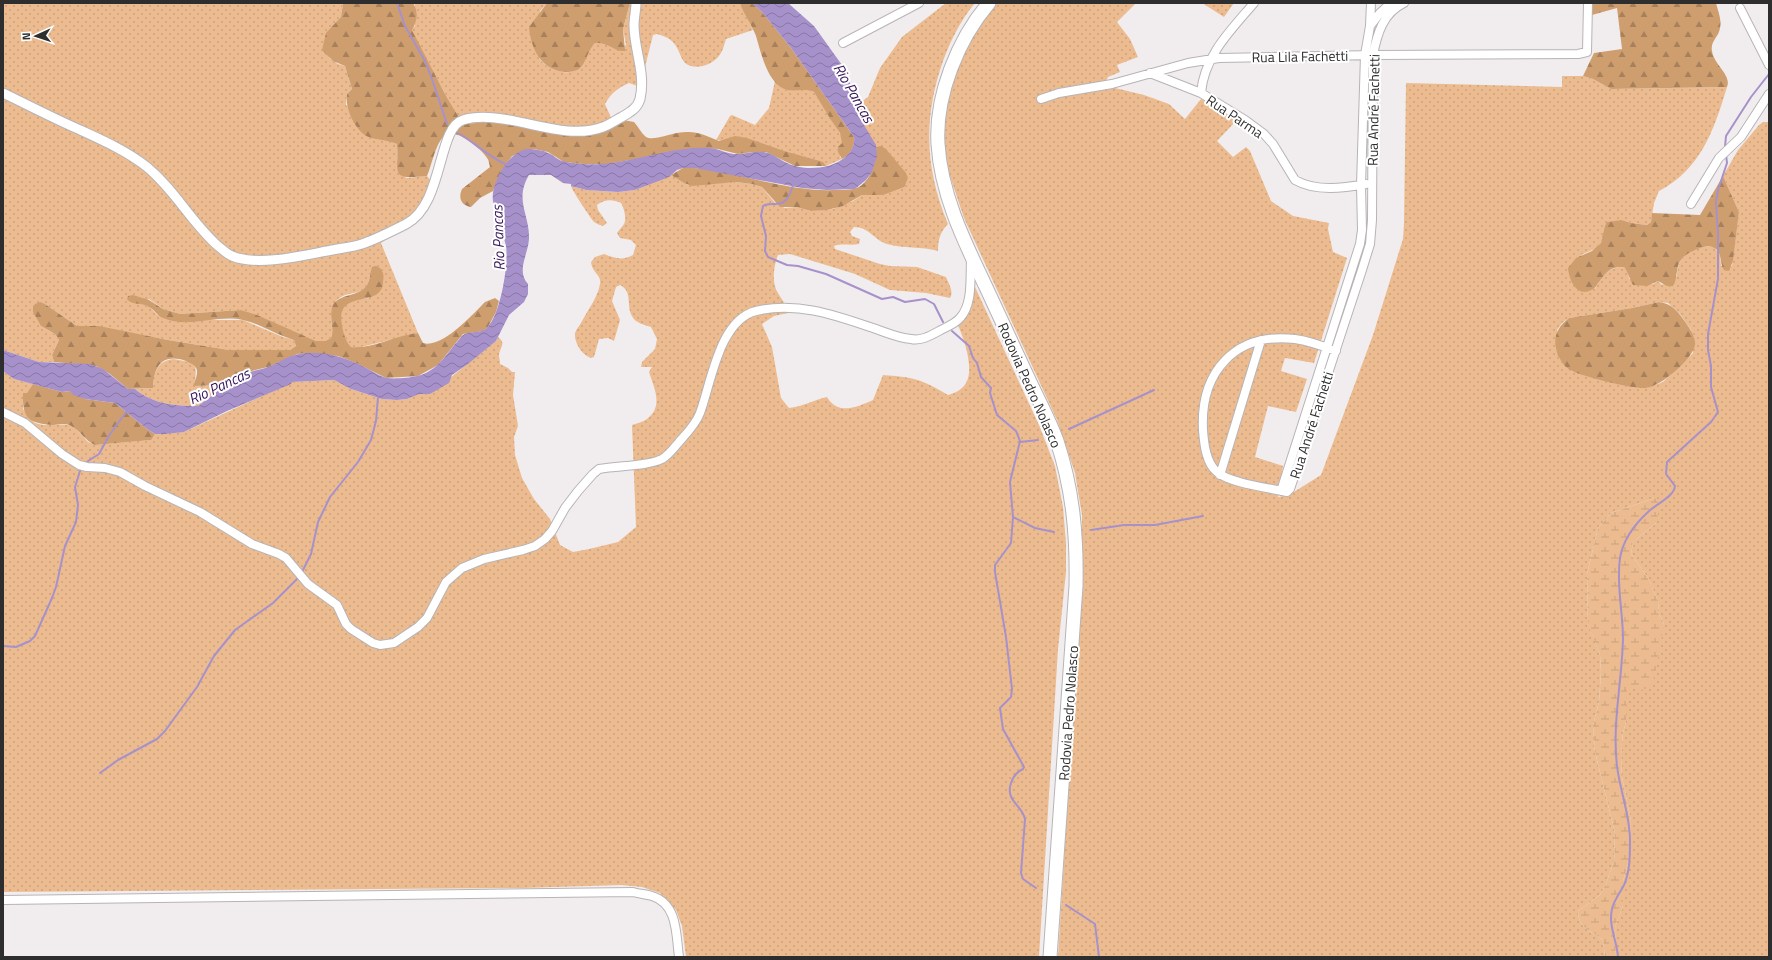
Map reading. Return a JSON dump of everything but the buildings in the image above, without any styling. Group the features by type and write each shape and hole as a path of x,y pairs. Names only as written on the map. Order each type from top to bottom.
{"highway":[{"name":"Rodovia Pedro Nolasco","path":"989,3 968,30 956,54 941,102 938,142 946,191 971,255 1053,432 1072,500 1076,542 1076,586 1050,957"}],"street":[{"path":"3,93 102,140 147,167 171,190 200,228 218,246 232,256 249,259 276,260 361,244 414,220 427,204 434,187 447,140 453,128 460,120 472,118 491,118 522,122 560,130 582,131 602,128 636,109 640,99 642,74 634,25 636,3"},
{"path":"843,43 918,3"},
{"path":"1201,93 1202,84 1210,60 1224,38 1254,3"},
{"path":"1370,26 1371,3"},
{"name":"Rua André Fachetti","path":"1391,3 1380,13 1370,26 1360,244 1281,491 1289,492 1370,244 1373,184 1369,55 1386,19 1398,6 1404,3"},
{"name":"Rua Lila Fachetti","path":"1041,99 1060,93 1112,84 1188,63 1219,58 1369,55 1578,54 1587,52 1588,3"},
{"path":"1740,8 1769,65"},
{"name":"Rua Parma","path":"1149,73 1201,93 1245,120 1264,134 1273,144 1295,180 1301,183 1319,188 1373,184"},
{"path":"1691,204 1719,158 1741,137 1769,94"},
{"path":"1362,219 1372,220"},
{"path":"3,412 25,422 62,454 79,465 105,468 120,472 158,493 200,512 252,544 283,556 308,584 337,605 346,624 351,629 373,643 386,645 404,637 427,618 446,582 462,568 484,559 535,546 545,539 552,531 565,508 578,491 599,469 654,461 669,454 683,438 699,414 716,356 723,342 742,317 756,311 780,308 811,309 911,340 930,336 960,319 964,312 970,292 971,255"},
{"path":"1220,475 1261,340"},
{"path":"1281,491 1243,483 1220,475 1212,466 1207,455 1202,413 1205,396 1212,377 1220,364 1232,353 1261,340 1297,340 1336,351"},
{"path":"3,900 633,892 652,896 662,901 671,910 675,923 679,957"}],"green space":[{"path":"3,3 343,3 341,17 334,25 329,58 338,64 345,66 352,89 347,94 346,105 392,142 397,144 397,160 406,178 427,176 434,184 416,218 381,243 418,333 357,348 351,347 343,333 341,321 342,309 347,303 369,298 370,273 369,281 366,287 358,292 342,297 334,304 331,314 331,338 325,341 316,341 241,310 180,314 163,309 149,299 141,304 149,306 157,315 212,320 243,320 283,337 294,340 296,346 290,350 229,350 99,327 77,326 45,304 41,326 55,334 59,340 52,355 54,362 39,362 3,350"},
{"path":"343,3 413,3 417,17 412,30 445,94 463,124 503,121 564,131 623,120 634,122 644,135 649,138 689,132 699,133 719,141 735,136 747,138 784,151 817,160 823,162 826,166 795,166 766,152 738,154 718,149 701,148 607,164 584,164 564,162 548,152 534,149 512,156 501,172 493,191 480,198 471,207 465,205 460,198 462,189 490,167 488,159 474,144 461,136 454,134 444,136 438,144 427,176 401,176 398,173 397,168 397,144 366,136 357,127 352,119 349,113 347,94 352,89 345,66 333,61 322,50 326,33 341,17"},
{"path":"413,3 547,3 540,11 539,58 543,63 550,67 559,71 567,72 573,71 582,64 595,43 606,43 615,49 626,45 623,29 630,3 740,3 753,30 726,39 722,52 716,59 708,64 698,67 685,63 671,40 657,34 653,35 640,87 629,83 612,94 605,104 613,122 591,128 479,123 463,124 445,94 411,30 415,26 415,5"},
{"path":"547,3 630,3 623,29 625,51 617,50 604,44 595,43 581,67 577,70 564,72 549,67 538,56 535,50 529,27"},
{"path":"740,3 752,3 762,12 791,48 854,137 853,147 845,157 842,159 838,152 838,147 842,143 840,133 814,92 807,90 784,89 773,80 766,66 756,36"},
{"path":"946,3 975,3 960,24 949,46 943,61 932,103 929,143 931,163 940,204 948,224 940,236 938,251 925,248 887,244 878,240 868,231 854,227 850,232 852,236 860,239 859,244 834,246 835,249 880,264 917,267 946,277 950,285 950,298 926,293 890,290 855,274 790,254 778,255 774,269 774,284 788,313 774,316 762,324 772,347 781,398 789,408 827,397 831,403 842,408 861,405 873,400 883,375 902,377 924,382 948,395 962,388 968,377 969,360 962,334 956,321 970,301 975,287 1039,425 1055,466 1063,507 1066,543 1066,572 1058,649 1039,957 686,957 682,926 676,910 660,893 642,887 621,885 523,888 3,892 3,371 14,379 33,384 23,401 23,409 35,423 43,425 69,425 75,428 88,442 95,445 150,440 155,434 184,432 292,382 334,380 351,389 382,399 407,399 419,394 430,394 496,341 498,337 502,341 502,347 499,354 500,364 512,372 515,372 513,395 518,426 514,437 515,455 522,478 534,499 550,519 560,545 573,552 618,542 636,527 632,425 647,419 655,408 655,390 649,372 652,367 641,367 642,362 655,349 657,339 651,327 640,323 633,318 630,312 627,291 620,285 616,287 612,301 620,320 614,341 608,338 599,339 594,357 591,358 579,348 575,333 595,299 600,284 600,278 593,269 591,262 595,257 604,254 618,258 629,257 633,255 636,245 631,240 620,238 617,233 624,224 625,219 621,203 609,200 597,205 598,210 607,223 602,226 592,220 571,186 586,190 618,192 635,190 671,175 688,185 736,182 752,184 762,187 776,204 785,208 796,207 811,211 833,209 853,201 862,195 867,194 899,165 884,148 876,147 858,115 856,104 868,97 880,68 902,37"},
{"path":"994,3 1136,3 1117,22 1130,39 1138,57 1117,65 1120,72 1108,77 1105,83 1107,86 1144,95 1169,104 1185,119 1201,99 1237,120 1217,141 1233,157 1246,147 1250,151 1271,201 1293,216 1329,223 1328,229 1333,252 1347,258 1314,363 1285,358 1281,371 1307,379 1296,412 1268,406 1255,457 1283,466 1278,497 1289,495 1321,475 1373,335 1403,239 1406,83 1562,87 1562,76 1583,76 1593,79 1611,89 1727,87 1717,118 1704,147 1686,172 1659,191 1654,203 1651,222 1647,225 1622,220 1603,238 1597,248 1581,255 1595,289 1606,273 1619,267 1624,267 1628,271 1629,279 1653,284 1658,281 1662,285 1677,276 1680,262 1683,257 1688,252 1699,247 1714,247 1720,255 1721,266 1732,266 1739,212 1723,176 1738,150 1759,125 1763,122 1769,122 1769,957 1616,957 1615,927 1623,906 1623,881 1630,857 1631,821 1622,777 1621,754 1623,733 1626,722 1626,687 1664,624 1658,612 1659,603 1648,578 1631,554 1633,542 1656,523 1655,498 1611,513 1598,528 1587,574 1588,623 1600,655 1601,672 1599,702 1593,725 1595,752 1615,833 1614,861 1606,884 1600,895 1578,911 1580,922 1603,940 1605,957 1058,957 1082,570 1082,515 1075,473 1057,420 964,218 948,170 945,147 946,100 951,79 973,29","holes":["1659,302 1668,303 1680,314 1691,330 1693,353 1663,382 1647,388 1617,384 1571,371 1557,330 1562,323 1569,318"]},
{"path":"1202,3 1234,3 1224,17"},
{"path":"1590,3 1716,3 1720,16 1720,25 1719,31 1712,44 1712,51 1713,56 1727,78 1727,87 1611,89 1593,79 1583,76 1594,53 1622,49 1617,8 1592,15"},
{"path":"775,81 785,89 804,89 814,92 841,135 842,143 840,157 842,159 826,166 817,160 729,138 724,141 716,140 732,115 755,125 769,108"},
{"path":"881,146 886,149 906,173 908,178 904,187 883,195 862,195 843,206 827,210 811,211 796,207 780,207 762,187 752,184 736,182 692,186 671,175 683,168 694,168 712,170 800,188 818,190 854,189 860,187 868,178 874,165 876,147"},
{"path":"1723,176 1739,212 1733,261 1729,271 1724,270 1717,250 1713,247 1707,246 1684,256 1678,266 1673,286 1667,286 1658,281 1647,286 1633,285 1624,267 1612,269 1602,278 1596,287 1587,291 1582,292 1578,290 1572,283 1568,268 1576,258 1592,251 1601,243 1607,222 1622,220 1647,225 1651,222 1652,213 1700,215"},
{"path":"375,266 380,268 384,278 381,290 375,295 352,302 345,306 342,313 343,331 346,340 351,347 368,346 401,336 418,333 423,343 431,343 448,336 485,302 495,298 499,301 496,312 488,327 483,331 463,334 438,365 418,376 386,378 338,356 311,353 297,354 268,367 243,373 230,380 225,385 193,386 197,374 195,367 186,361 171,359 165,360 161,363 155,373 153,388 128,389 110,374 96,366 54,362 52,355 59,340 55,334 41,326 33,312 33,307 35,304 40,302 77,326 99,326 168,340 229,350 290,350 296,346 294,340 250,322 233,319 193,322 173,321 161,317 151,308 127,299 128,296 133,295 149,300 163,309 180,314 241,310 257,315 316,341 325,341 331,338 332,334 331,313 333,305 340,298 360,292 364,289 368,283 372,267"},
{"path":"1659,302 1672,307 1678,312 1691,331 1694,337 1695,345 1693,351 1682,364 1667,378 1659,383 1646,388 1630,387 1572,371 1560,360 1555,344 1556,334 1569,318"},
{"path":"173,359 194,365 196,373 194,386 222,385 214,394 198,406 157,401 135,389 153,388 154,377 157,369 163,362"},
{"path":"33,384 62,392 70,391 85,399 115,403 155,434 151,440 95,445 69,425 53,425 33,421 26,414 24,409 23,393 27,393"},
{"path":"1655,498 1660,505 1656,523 1633,542 1631,554 1648,578 1659,603 1658,612 1664,624 1655,675 1650,687 1641,690 1627,688 1626,722 1623,733 1621,754 1622,777 1631,821 1630,857 1623,881 1623,906 1615,927 1616,957 1605,957 1603,940 1580,922 1578,911 1600,895 1606,884 1614,861 1615,833 1595,752 1593,725 1599,702 1601,672 1600,655 1588,624 1587,574 1598,528 1611,513"}],"water":[{"name":"Rio Pancas","path":"752,3 788,3 814,26 842,65 855,95 858,115 876,145 877,156 872,172 866,180 855,189 827,190 802,188 694,168 683,168 677,170 669,177 635,190 618,192 586,190 571,186 571,184 563,183 551,175 529,175 523,192 524,207 529,230 529,239 523,268 523,274 528,284 528,294 524,302 509,315 496,341 452,375 449,383 430,394 419,394 407,399 382,399 351,389 334,380 292,382 291,384 227,411 184,432 155,434 115,403 85,399 73,395 70,391 62,392 14,379 3,371 3,350 39,362 90,364 103,369 128,389 135,389 149,398 173,405 198,406 214,394 222,385 225,385 235,377 268,367 299,354 316,353 341,357 387,378 410,377 429,372 443,359 462,336 468,333 484,330 490,325 495,315 505,278 507,254 505,240 494,207 493,194 502,169 514,155 521,151 528,149 538,150 546,152 565,162 600,164 679,150 710,148 735,154 764,152 773,155 791,165 807,168 828,166 847,156 853,147 854,137 791,48 762,12"}],"waterway":[{"path":"397,3 405,26 425,61 447,124"},
{"path":"1725,147 1726,136 1751,97 1769,74"},
{"path":"458,133 494,158 507,165"},
{"path":"1618,957 1611,915 1614,903 1624,885 1627,875 1630,846 1630,831 1618,775 1616,750 1616,718 1623,639 1619,588 1620,558 1624,545 1634,527 1651,509 1668,497 1674,490 1675,486 1666,474 1667,462 1711,422 1718,412 1711,387 1708,334 1718,279 1716,202 1718,190 1727,163 1726,154"},
{"path":"793,185 789,197 784,202 767,204 763,206 761,216 766,236 765,251 768,257 787,265 798,266 826,274 882,299 893,297 905,302 925,299 934,304 943,322"},
{"path":"952,331 969,346 973,358 977,363 981,377 991,388 990,393 997,415 1016,431 1020,441 1010,482 1013,517 1011,543 995,565 995,572 1006,637 1012,689 1011,697 1000,708 1003,729 1024,767 1013,779 1010,794 1021,810 1025,819 1021,873 1023,879 1036,888"},
{"path":"1069,429 1154,390"},
{"path":"303,570 311,554 318,522 330,497 358,462 371,440 376,421 378,397"},
{"path":"88,461 99,454 110,434 127,411"},
{"path":"1020,442 1038,440"},
{"path":"3,646 16,647 30,641 35,636 52,598 56,587 65,546 76,522 78,505 75,487 80,471"},
{"path":"1091,530 1124,525 1155,525 1203,516"},
{"path":"1013,517 1035,528 1054,532"},
{"path":"100,773 118,760 157,739 165,731 197,687 214,656 235,630 273,603 298,578"},
{"path":"1066,905 1095,924 1099,957"}]}
